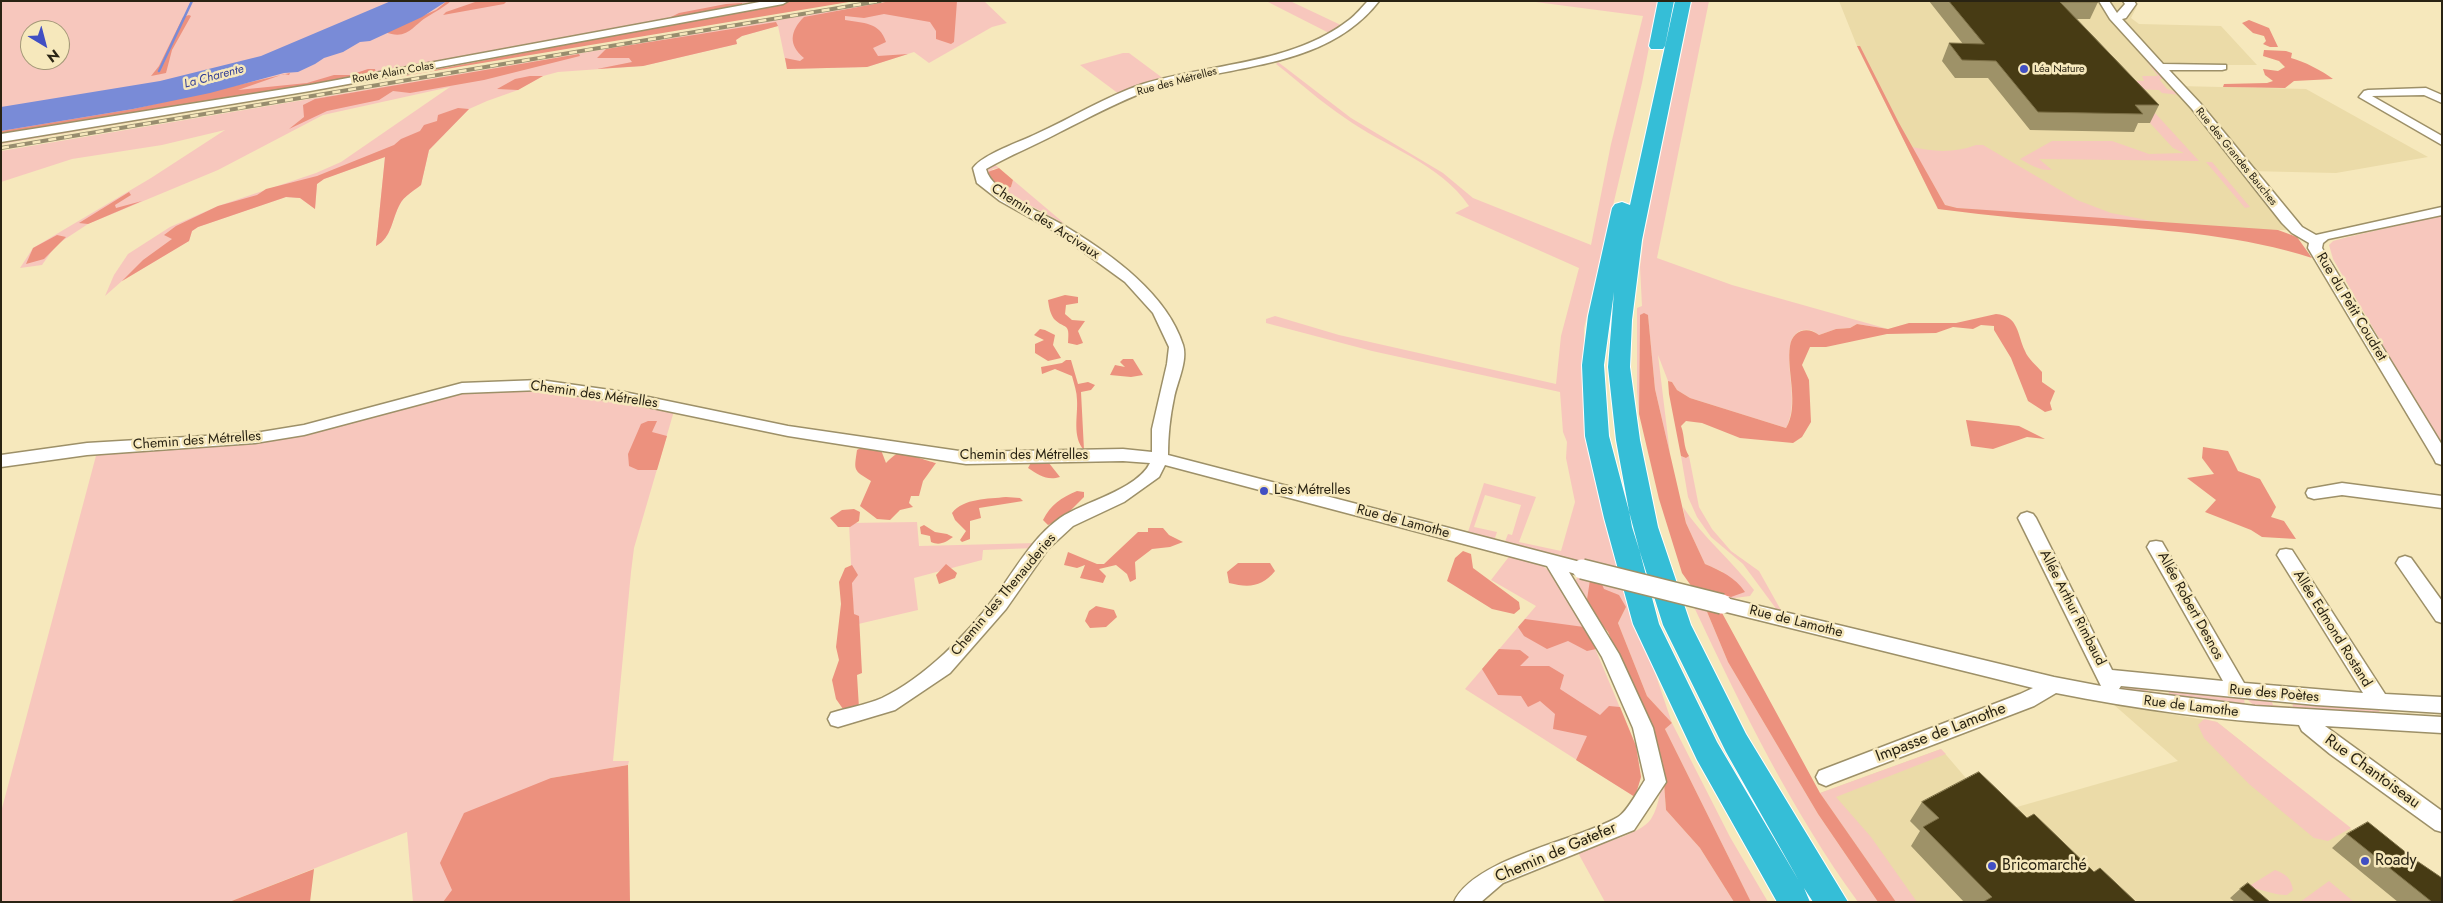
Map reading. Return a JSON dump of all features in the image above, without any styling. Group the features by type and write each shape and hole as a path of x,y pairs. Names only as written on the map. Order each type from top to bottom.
{"highway":[{"path":"1666,1 1599,316 1593,365 1597,436 1646,624 1707,751 1794,902"},
{"path":"1683,1 1632,240 1621,320 1619,367 1628,440 1645,527 1676,625 1736,743 1814,878 1832,902"}],"street":[{"name":"Route Alain Colas","path":"1,138 320,87 783,1"},
{"name":"Rue des Métrelles","path":"979,168 1007,152 1094,110 1147,87 1273,58 1305,48 1333,35 1353,21 1374,1"},
{"name":"Rue des Grandes Bauches","path":"2104,1 2114,17 2196,106 2287,220 2297,230 2316,241"},
{"path":"2114,17 2122,16 2131,4 2128,1"},
{"path":"2160,67 2222,67"},
{"path":"2442,100 2426,91 2414,90 2368,93 2365,97 2442,141"},
{"name":"Chemin des Arcivaux","path":"979,168 982,180 1005,198 1064,231 1130,279 1144,292 1160,312 1176,347 1175,364 1166,396 1160,429 1160,458"},
{"name":"Rue du Petit Coudret","path":"2442,211 2335,233 2319,238 2316,241 2315,248 2442,459"},
{"name":"Chemin des Métrelles","path":"1,461 87,448 217,442 255,438 304,430 462,388 540,385 624,397 788,431 966,458 1124,455 1160,458"},
{"name":"Rue de Lamothe","path":"1160,458 1582,569 2054,685 2116,697 2186,707 2305,718 2442,725"},
{"name":"Chemin des Thenauderies","path":"838,718 888,704 943,668 1000,604 1042,544 1067,522 1118,498 1153,473 1160,458"},
{"path":"2314,493 2342,489 2442,502"},
{"name":"Allée Arthur Rimbaud","path":"2027,518 2116,697"},
{"name":"Allée Robert Desnos","path":"2156,547 2238,691"},
{"name":"Allée Edmond Rostand","path":"2286,555 2379,702"},
{"name":"Chemin de Gatefer","path":"1465,902 1495,876 1626,823 1656,782 1643,728 1610,654 1553,561"},
{"path":"2404,563 2442,616"},
{"name":"Rue des Poètes","path":"2107,677 2238,691 2442,705"},
{"name":"Impasse de Lamothe","path":"1826,777 2027,700 2054,685"},
{"name":"Rue Chantoiseau","path":"2305,718 2309,725 2337,748 2442,823"}],"shaded area":[{"path":"1,1 768,1 288,89 1,135"},
{"path":"447,1 451,1 405,33 399,35 385,32 436,10"},
{"path":"478,1 507,1 504,4 443,15 446,12"},
{"path":"787,1 855,1 392,78 648,29 673,19 671,17 679,13 726,4 742,3 743,6"},
{"path":"891,1 984,1 1007,23 992,27 929,63 914,52 867,67 787,69 778,26 742,36 736,40 737,44 643,66 558,72 543,76 518,90 469,109 429,150 421,185 402,201 397,209 389,233 376,246 385,157 324,179 317,184 315,209 300,198 286,197 198,227 192,231 189,241 122,281 105,296 114,275 128,254 170,227 218,206 316,173 341,162 450,87 323,115 218,170 88,224 56,245 42,265 20,268 33,248 151,178 225,130 162,145 72,159 1,182 1,151"},
{"path":"891,1 957,1 954,42 951,44 936,39 936,31 930,22 884,14 864,18 845,16 845,20 864,23 880,31 886,42 873,48 878,56 908,54 867,67 787,69 785,58 800,61 804,58 795,48 793,38 796,27 804,17"},
{"path":"1266,1 1290,1 1345,27 1333,35"},
{"path":"1528,1 1658,1 1642,83 1584,328 1584,374 1620,571 1504,544 1508,534 1512,535 1521,505 1485,495 1474,527 1497,532 1494,541 1467,535 1484,483 1536,497 1519,542 1561,551 1575,502 1566,458 1567,442 1563,432 1560,392 1372,351 1266,323 1266,319 1275,316 1339,335 1556,384 1561,336 1579,268 1455,213 1469,206 1443,178 1428,167 1345,118 1276,64 1278,62 1351,118 1443,173 1473,198 1591,245 1611,144 1643,16"},
{"path":"1692,1 1709,1 1657,258 1732,285 1888,329 1857,324 1850,328 1836,329 1819,335 1810,330 1797,333 1790,346 1792,409 1786,428 1690,398 1677,390 1672,382 1668,381 1658,355 1670,454 1655,389 1648,316 1640,315 1639,414 1637,391 1637,308 1642,306 1640,267 1644,235"},
{"path":"1839,1 2133,1 2137,6 2131,18 2139,24 2221,26 2257,65 2159,65 2178,86 2306,89 2428,157 2336,173 2248,171 2297,230 2193,230 1938,209 1857,46"},
{"path":"191,16 172,50 166,73 151,76 159,66 183,17"},
{"path":"2249,20 2269,28 2278,47 2270,47 2263,44 2266,41 2264,36 2253,33 2242,23"},
{"path":"776,22 778,26 742,36 736,40 737,44 643,66 597,69 632,62 629,58 597,58 606,49"},
{"path":"636,31 395,77 435,71 1,144 1,141 331,88"},
{"path":"2117,32 2129,36 2147,57 2125,35"},
{"path":"1857,46 1860,46 1899,123 1945,205 1957,208 2278,230 2297,237 2312,258 2234,239 1938,209"},
{"path":"2264,50 2292,53 2291,58 2313,67 2333,79 2294,81 2285,88 2223,87 2224,84 2267,83 2273,81 2265,75 2263,69 2278,71 2285,67 2279,61 2263,56"},
{"path":"1129,53 1168,82 1123,97 1080,65"},
{"path":"579,54 580,56 484,80 410,93 393,91 379,100 327,111 289,129 304,117 303,105 315,99"},
{"path":"2148,58 2165,78 2159,79 2167,89 2181,93 2181,95 2162,93 2159,90 2133,89 2199,161 2039,159 2052,170 2043,170 2020,159 2052,141 2112,141 2149,154 2184,153 2173,148 2117,87 2123,87 2121,84 2124,80 2144,81 2142,76 2158,76 2145,59"},
{"path":"368,69 375,69 376,73 1,137 1,131 133,109 281,75 238,90 307,83 334,75 350,75"},
{"path":"543,76 518,90 497,89 515,79"},
{"path":"458,108 469,109 429,150 421,185 402,201 397,209 389,233 376,246 385,157 324,179 317,184 315,209 300,198 286,197 198,227 192,231 189,241 122,281 143,260 172,239 164,235 176,226 218,206 257,195 266,189 317,176 394,145 401,139 420,131 424,125 437,121 438,115"},
{"path":"1983,145 2077,200 2111,213 2167,224 1957,208 1945,205 1912,147 1944,151"},
{"path":"2206,162 2212,162 2250,207 2245,208"},
{"path":"993,163 999,168 992,169 1011,187 1013,180 1065,224 992,185 986,172"},
{"path":"999,168 1013,180 1011,187 1004,189 994,182 988,172"},
{"path":"129,192 131,195 115,205 116,208 142,201 88,224 79,223"},
{"path":"2442,215 2442,447 2333,259 2329,245 2333,241 2344,238"},
{"path":"57,235 66,237 44,259 26,264 33,248"},
{"path":"1065,295 1078,297 1078,303 1066,305 1065,314 1072,320 1085,321 1078,331 1083,343 1077,345 1068,343 1066,327 1054,319 1049,308 1048,300"},
{"path":"1644,313 1648,315 1655,389 1686,523 1705,564 1732,578 1745,592 1731,597 1692,587 1682,573 1659,499 1639,414 1640,315"},
{"path":"1996,314 2004,315 2013,322 2026,354 2042,372 2042,382 2055,391 2050,403 2052,410 2045,412 2028,401 2011,358 1994,330 1994,326 1981,325 1973,329 1953,327 1936,333 1887,334 1826,347 1810,347 1802,365 1809,380 1811,422 1802,437 1793,443 1740,438 1702,423 1686,421 1681,426 1689,456 1686,458 1681,456 1668,381 1672,382 1677,390 1690,398 1786,428 1792,409 1790,346 1797,333 1806,330 1819,335 1836,329 1850,328 1857,324 1888,329 1909,323 1956,323"},
{"path":"1040,329 1055,335 1053,345 1061,358 1048,361 1035,353 1035,344 1044,340 1034,335"},
{"path":"1123,359 1133,359 1143,375 1131,377 1110,375 1115,365 1125,367 1120,362"},
{"path":"1066,360 1071,360 1078,384 1088,382 1095,385 1091,390 1081,392 1084,450 1080,445 1077,433 1077,397 1072,376 1055,369 1042,374 1041,367 1062,363"},
{"path":"515,389 595,396 674,411 634,548 613,761 629,761 628,765 551,778 443,902 413,902 407,832 229,902 1,902 1,812 97,452 221,446 268,439 457,393"},
{"path":"1966,420 2019,426 2045,439 2027,437 1993,449 1971,446"},
{"path":"648,421 657,421 652,432 667,436 657,470 638,470 629,466 628,454 641,424"},
{"path":"864,446 881,450 886,463 901,453 936,463 923,481 919,496 911,496 909,503 913,507 900,510 890,520 877,519 860,506 871,481 858,472 855,466 857,450"},
{"path":"2203,447 2228,451 2238,471 2260,479 2276,507 2271,517 2284,521 2296,539 2262,537 2251,530 2205,512 2216,500 2187,478 2214,474 2202,458"},
{"path":"1681,456 1686,458 1689,456 1699,507 1712,529 1731,551 1759,571 1782,612 1777,610 1743,564 1711,537 1697,517 1688,497"},
{"path":"1045,458 1060,477 1047,478 1028,468 1032,461"},
{"path":"1077,491 1084,492 1084,497 1062,519 1048,525 1043,520 1057,502"},
{"path":"1006,497 1020,498 1023,501 979,508 981,518 970,521 970,539 962,542 960,540 966,531 955,520 952,513 957,508 977,500"},
{"path":"1683,507 1691,519 1754,590 1750,596 1727,599 1708,591 1723,572 1705,564 1686,523"},
{"path":"854,509 860,512 859,521 850,527 838,527 830,518 842,510"},
{"path":"917,522 919,546 1037,543 1035,548 983,550 982,560 914,578 918,610 854,625 849,523"},
{"path":"924,525 935,532 953,537 945,542 931,542 930,536 921,534 920,527"},
{"path":"1148,528 1163,528 1169,535 1183,542 1170,547 1152,549 1135,562 1136,579 1130,582 1127,574 1116,565 1099,569 1106,576 1103,583 1080,578 1085,565 1077,568 1064,565 1068,552 1097,564 1104,564 1138,532 1148,532"},
{"path":"1463,551 1471,554 1473,568 1519,602 1520,609 1514,614 1492,609 1447,581 1455,558"},
{"path":"1511,554 1539,563 1548,570 1592,641 1636,746 1641,777 1635,797 1465,689 1536,606 1491,580"},
{"path":"1238,563 1270,563 1275,571 1265,580 1255,585 1229,583 1227,572"},
{"path":"946,564 957,573 955,578 939,584 936,575"},
{"path":"852,565 858,575 852,583 854,614 859,616 862,673 857,675 859,708 851,712 843,709 836,699 832,680 839,660 836,647 841,604 839,582 845,568"},
{"path":"1578,577 1626,587 1672,723 1647,696 1618,623 1626,607 1586,606 1574,582"},
{"path":"1590,580 1600,580 1604,589 1619,595 1626,607 1618,623 1647,696 1672,723 1665,729 1751,902 1734,902 1700,848 1666,810 1663,770 1629,681 1608,632 1586,606"},
{"path":"1096,606 1114,610 1117,617 1106,627 1090,628 1085,621 1089,611"},
{"path":"1694,607 1705,607 1728,662 1818,814 1878,902 1858,902 1811,832 1769,759"},
{"path":"1705,607 1721,611 1820,793 1896,902 1878,902 1818,814 1728,662"},
{"path":"1525,619 1584,627 1596,649 1587,651 1568,641 1547,649 1524,636 1518,627"},
{"path":"1499,649 1520,650 1529,657 1520,666 1549,666 1564,675 1560,689 1600,715 1609,706 1620,707 1636,746 1641,777 1635,797 1576,760 1587,736 1553,729 1555,714 1540,701 1528,707 1521,696 1498,695 1482,669"},
{"path":"2122,685 2147,686 2148,691 2169,694 2168,689 2244,698 2245,707 2126,691 2122,688"},
{"path":"2247,699 2271,700 2273,705 2293,707 2292,702 2378,707 2381,716 2255,707"},
{"path":"2113,704 2217,722 2442,902 1896,902 1820,793 1941,749 1996,813 2178,761"},
{"path":"2204,719 2217,722 2351,828 2328,841 2314,838 2249,784 2204,738 2198,725"},
{"path":"1672,723 1730,837 1768,902 1751,902 1665,729"},
{"path":"1941,749 1946,754 1836,797 1871,837 1917,902 1896,902 1820,793"},
{"path":"628,765 630,902 443,902 452,890 440,863 464,813 551,778"},
{"path":"1663,770 1666,810 1700,848 1734,902 1605,902 1577,851 1628,835 1645,825 1651,819 1656,808 1660,795"},
{"path":"314,869 310,902 229,902"},
{"path":"2275,870 2285,875 2291,882 2293,890 2287,895 2246,888"},
{"path":"2329,881 2354,902 2300,902"}],"water":[{"name":"La Charente","path":"391,1 447,1 422,17 370,41 360,42 343,52 324,58 298,72 284,73 210,93 133,109 1,131 1,107 160,81 261,56"}],"building":[{"name":"Léa Nature","path":"1949,1 2097,1 2060,2 2159,105 2135,105 2143,114 2038,112 1996,61 1962,60 1949,43 1984,44"},
{"name":"Bricomarché","path":"1979,772 2027,818 2034,814 2094,872 2100,868 2136,902 1983,902 1992,897 1923,827 1939,818 1922,802"},
{"path":"2368,822 2414,859 2442,878 2442,902 2432,902 2347,834"},
{"path":"2248,883 2270,902 2255,902 2240,889"}],"waterway":[{"path":"159,71 192,1"}],"railway":[{"path":"1,148 880,1"}],"place":[{"name":"Léa Nature","path":"2024,69"},
{"name":"Les Métrelles","path":"1264,491"},
{"name":"Roady","path":"2365,861"},
{"name":"Bricomarché","path":"1992,866"}]}
